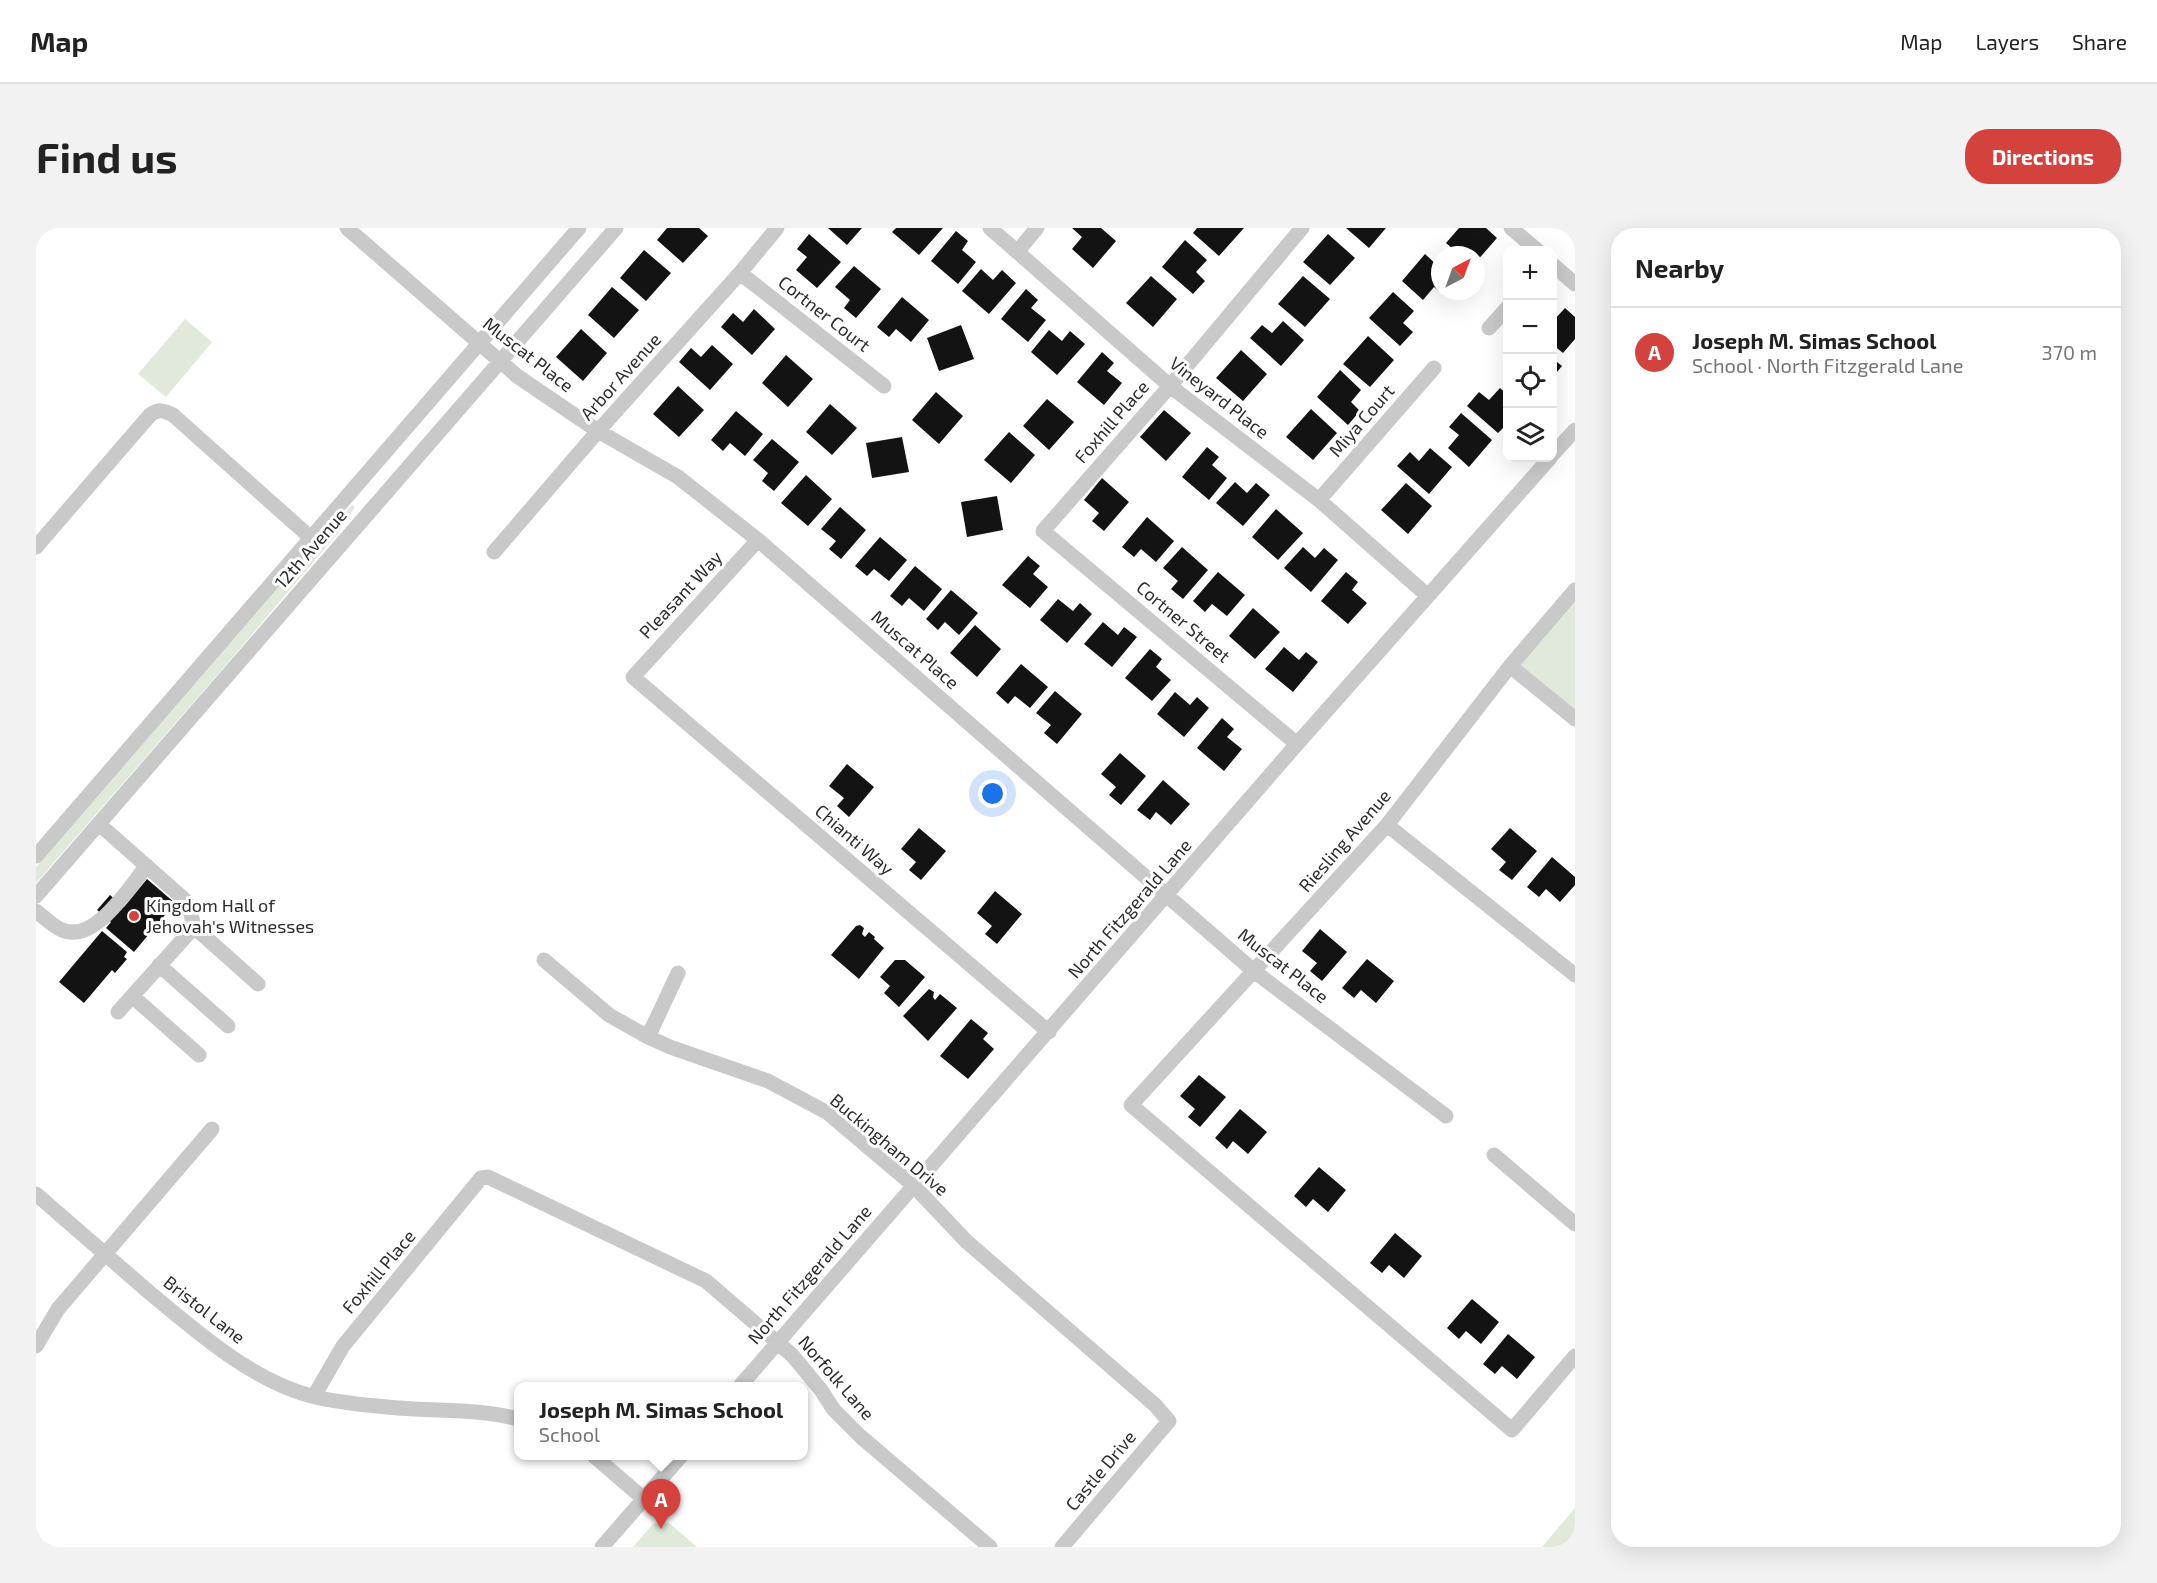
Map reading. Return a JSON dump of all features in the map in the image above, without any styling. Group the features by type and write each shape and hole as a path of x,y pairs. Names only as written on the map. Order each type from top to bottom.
{"street":[{"name":"Muscat Place","path":"347,228 517,376 598,431 678,477 758,540 1255,972 1446,1116"},
{"name":"12th Avenue","path":"36,856 579,228"},
{"name":"12th Avenue","path":"36,896 616,228"},
{"name":"Arbor Avenue","path":"494,552 777,228"},
{"name":"Vineyard Place","path":"990,228 1170,386 1319,500 1428,596"},
{"path":"1017,252 1037,228"},
{"name":"Foxhill Place","path":"1043,531 1170,386 1302,228"},
{"path":"1511,228 1532,246"},
{"path":"1557,268 1575,284"},
{"name":"Cortner Court","path":"740,273 884,386"},
{"path":"1489,328 1503,313"},
{"name":"Miya Court","path":"1319,500 1434,368"},
{"path":"36,548 150,415 162,410 173,415 311,537"},
{"name":"North Fitzgerald Lane","path":"1557,451 1573,436"},
{"name":"North Fitzgerald Lane","path":"743,1382 1546,462"},
{"name":"Cortner Street","path":"1043,531 1298,744"},
{"name":"Pleasant Way","path":"633,677 758,540"},
{"name":"Riesling Avenue","path":"1575,590 1510,666 1387,825 1131,1105 1512,1430 1575,1356"},
{"path":"1510,666 1575,719"},
{"name":"Chianti Way","path":"633,677 1049,1032"},
{"path":"99,824 184,899 189,906 194,927 258,984"},
{"path":"1387,825 1575,975"},
{"path":"36,910 64,931 72,933 86,930 102,919 147,866"},
{"path":"118,1012 194,927"},
{"name":"Buckingham Drive","path":"544,960 609,1015 648,1038 768,1081 828,1113 913,1185 966,1241 1155,1405 1169,1421"},
{"path":"159,965 228,1026"},
{"path":"648,1038 678,973"},
{"path":"132,996 199,1055"},
{"path":"36,1346 58,1309 212,1129"},
{"path":"1494,1155 1575,1224"},
{"name":"Norfolk Lane","path":"481,1178 488,1177 500,1181 706,1281 778,1342 821,1390 834,1410 860,1436 990,1547"},
{"name":"Foxhill Place","path":"314,1396 343,1346 481,1178"},
{"name":"Bristol Lane","path":"36,1194 105,1255 228,1356 278,1382 314,1396 367,1404 454,1410 514,1418"},
{"name":"Castle Drive","path":"1062,1547 1169,1421"},
{"path":"600,1460 644,1499"},
{"path":"602,1547 677,1460"}],"shaded area":[{"path":"185,319 212,342 166,397 138,374"},
{"path":"352,505 355,507 338,533 36,883 36,867 45,856 295,567"},
{"path":"1575,590 1575,719 1510,666"},
{"path":"1575,1508 1575,1547 1542,1547"},
{"path":"669,1523 697,1547 633,1547 653,1524"}],"building":[{"path":"667,228 699,228 708,236 683,263 657,240"},
{"path":"828,228 862,228 847,245"},
{"path":"896,228 943,228 919,255 892,232"},
{"path":"1072,228 1101,228 1116,241 1093,268 1072,249 1082,237"},
{"path":"1197,228 1244,228 1219,256 1193,233"},
{"path":"1346,228 1386,228 1369,248"},
{"path":"1459,228 1486,228 1497,238 1485,252 1485,246 1450,246 1446,243"},
{"path":"956,231 968,241 962,250 976,262 958,284 931,261"},
{"path":"809,234 841,262 817,288 796,270 807,257 797,249"},
{"path":"1328,234 1355,258 1330,285 1303,262"},
{"path":"1185,240 1207,260 1196,272 1205,281 1193,294 1162,267"},
{"path":"644,250 671,273 646,301 620,278"},
{"path":"1425,254 1431,260 1431,291 1423,300 1402,281"},
{"path":"854,266 881,289 856,318 844,308 850,300 835,287"},
{"path":"981,269 993,280 1002,270 1016,283 989,314 962,291"},
{"path":"1151,276 1177,299 1153,327 1126,303"},
{"path":"1303,276 1330,299 1305,327 1278,304"},
{"path":"612,287 639,310 614,338 588,315"},
{"path":"1026,289 1038,300 1031,308 1046,320 1028,342 1001,319"},
{"path":"1393,292 1414,311 1403,323 1413,332 1400,346 1369,318"},
{"path":"902,297 929,320 911,342 896,329 889,337 877,327"},
{"path":"1565,308 1575,317 1575,339 1563,353 1557,348 1557,317"},
{"path":"754,309 775,329 752,355 721,327 733,313 743,322"},
{"path":"1283,321 1304,340 1281,366 1250,338 1262,325 1272,333"},
{"path":"961,325 974,359 939,371 927,338"},
{"path":"581,329 607,353 583,381 556,357"},
{"path":"1049,330 1062,341 1070,331 1085,344 1057,375 1031,352"},
{"path":"1368,336 1394,360 1370,387 1343,364"},
{"path":"712,345 733,364 710,390 679,362 691,348 701,357"},
{"path":"1241,350 1267,374 1243,401 1216,378"},
{"path":"1102,352 1114,363 1107,371 1122,383 1104,405 1077,382"},
{"path":"786,355 813,379 788,407 762,383"},
{"path":"1557,362 1562,366 1557,372"},
{"path":"1340,370 1361,390 1351,402 1360,411 1348,425 1317,397"},
{"path":"678,386 704,410 679,437 653,414"},
{"path":"1500,388 1503,391 1503,428 1498,433 1467,406 1479,392 1489,400"},
{"path":"936,392 963,416 939,444 912,420"},
{"path":"1047,399 1074,422 1049,450 1023,426"},
{"path":"830,404 857,428 832,455 806,432"},
{"path":"1311,409 1337,433 1313,460 1286,437"},
{"path":"1164,410 1191,433 1166,461 1140,437"},
{"path":"736,411 763,434 745,456 730,443 723,451 711,440"},
{"path":"1461,413 1492,440 1469,467 1448,448 1459,435 1449,427"},
{"path":"1009,432 1035,455 1011,483 984,460"},
{"path":"902,437 909,472 872,478 866,443"},
{"path":"772,439 799,462 774,491 762,481 768,473 753,460"},
{"path":"1207,447 1219,457 1212,465 1227,478 1209,500 1182,477"},
{"path":"1430,448 1452,467 1429,494 1397,466 1410,452 1419,461"},
{"path":"806,475 832,499 808,526 781,503"},
{"path":"1102,478 1129,502 1104,531 1092,521 1099,513 1084,500"},
{"path":"1235,482 1247,493 1256,483 1270,495 1243,526 1216,503"},
{"path":"1406,483 1432,506 1408,534 1381,510"},
{"path":"997,496 1003,530 967,537 961,502"},
{"path":"840,507 866,530 841,559 829,549 836,541 821,529"},
{"path":"1276,509 1303,533 1278,560 1252,537"},
{"path":"1147,517 1174,541 1156,562 1141,549 1134,557 1122,547"},
{"path":"880,537 907,560 889,581 874,569 867,576 855,566"},
{"path":"1182,547 1208,570 1183,599 1171,589 1178,581 1163,568"},
{"path":"1303,547 1315,558 1324,548 1338,560 1311,592 1284,568"},
{"path":"1028,556 1040,566 1033,574 1048,587 1030,608 1002,585"},
{"path":"915,566 942,589 924,611 909,598 902,606 890,596"},
{"path":"1218,572 1245,595 1227,616 1212,604 1205,612 1193,601"},
{"path":"1346,572 1358,582 1352,590 1367,603 1348,624 1321,601"},
{"path":"951,590 978,613 959,635 945,622 938,630 926,619"},
{"path":"1058,599 1073,611 1080,603 1092,614 1067,643 1040,620"},
{"path":"1253,608 1280,632 1255,659 1229,636"},
{"path":"1103,622 1118,635 1124,627 1137,637 1112,667 1084,644"},
{"path":"975,625 1001,649 977,677 950,653"},
{"path":"1284,647 1299,660 1306,652 1318,662 1293,692 1265,669"},
{"path":"1150,649 1162,659 1156,667 1171,680 1152,701 1125,678"},
{"path":"1021,664 1048,687 1030,708 1015,696 1008,704 996,693"},
{"path":"1055,691 1082,714 1057,744 1044,733 1051,725 1036,713"},
{"path":"1175,692 1190,705 1197,697 1209,708 1184,737 1157,714"},
{"path":"1222,718 1234,729 1227,737 1242,749 1224,771 1197,748"},
{"path":"1120,753 1146,776 1121,805 1109,795 1116,787 1101,774"},
{"path":"847,764 874,787 849,817 837,806 844,798 829,786"},
{"path":"1163,780 1190,804 1171,825 1156,812 1150,820 1137,810"},
{"path":"919,828 946,851 921,880 909,870 916,862 901,849"},
{"path":"1510,828 1537,851 1512,880 1499,870 1506,862 1491,849"},
{"path":"1552,857 1575,877 1575,885 1560,902 1546,889 1539,897 1527,887"},
{"name":"Kingdom Hall of Jehovah's Witnesses","path":"147,879 175,903 134,952 106,928 111,922 97,910 110,895 124,907"},
{"path":"995,891 1022,914 997,944 985,934 992,926 977,913"},
{"path":"860,925 864,928 862,934 865,937 869,932 884,948 859,979 831,955 856,926"},
{"path":"1320,929 1347,952 1322,981 1310,971 1317,963 1302,951"},
{"path":"102,931 127,952 124,957 127,959 115,973 112,970 84,1003 59,982"},
{"path":"1367,959 1394,981 1376,1003 1361,990 1354,998 1342,988"},
{"path":"895,960 905,960 925,977 899,1007 884,993 890,986 880,977"},
{"path":"929,989 934,992 935,1000 940,994 957,1008 928,1041 903,1016"},
{"path":"971,1019 988,1033 983,1039 994,1049 968,1079 940,1056"},
{"path":"1199,1075 1226,1097 1200,1127 1188,1117 1195,1109 1180,1096"},
{"path":"1240,1109 1267,1132 1248,1154 1233,1141 1227,1149 1215,1138"},
{"path":"1319,1167 1346,1190 1328,1212 1313,1199 1306,1207 1294,1196"},
{"path":"1395,1233 1422,1256 1404,1278 1389,1265 1382,1273 1370,1263"},
{"path":"1472,1299 1499,1322 1481,1344 1466,1331 1459,1339 1447,1328"},
{"path":"1508,1334 1535,1357 1517,1379 1502,1366 1495,1374 1483,1364"}],"place":[{"name":"Kingdom Hall of Jehovah's Witnesses","path":"134,916"},
{"name":"Joseph M. Simas School","path":"661,1529"}]}
